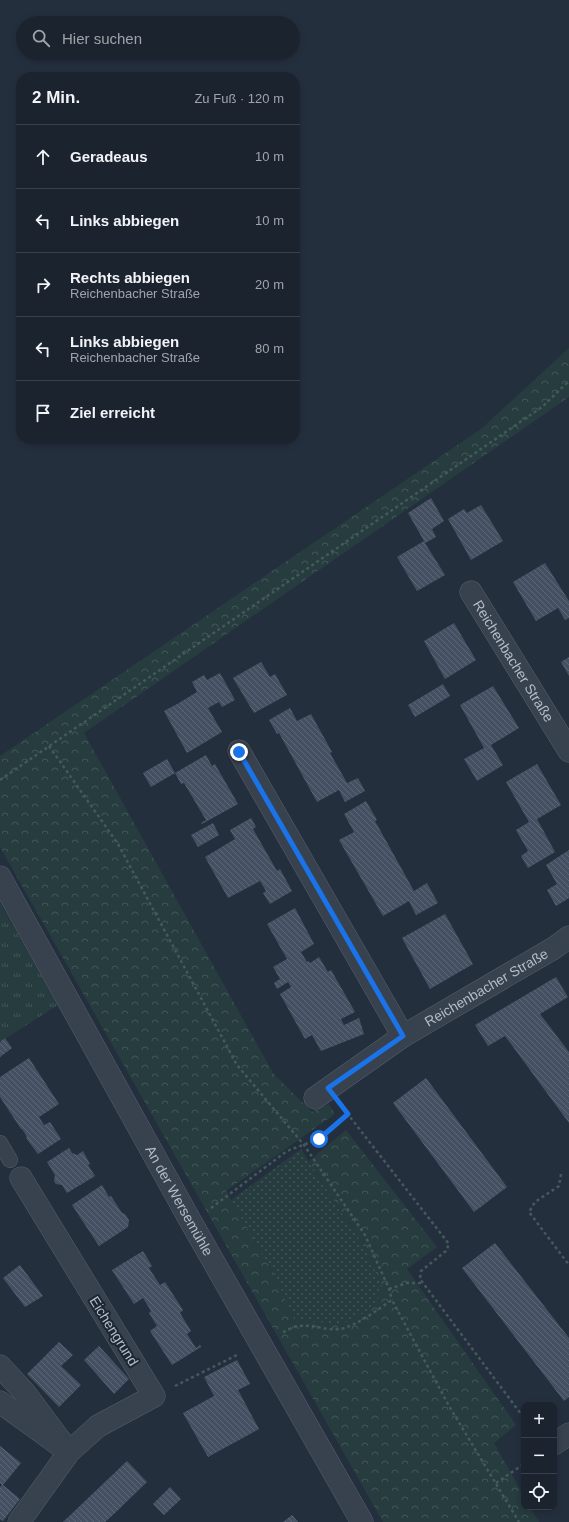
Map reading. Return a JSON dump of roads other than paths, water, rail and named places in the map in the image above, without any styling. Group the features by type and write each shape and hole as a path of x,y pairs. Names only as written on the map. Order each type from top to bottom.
{"street":[{"name":"Reichenbacher Straße","path":"471,592 569,751"},
{"path":"239,752 403,1036"},
{"name":"An der Wersemühle","path":"0,877 191,1222 362,1522"},
{"name":"Reichenbacher Straße","path":"322,1093 403,1036 554,948 569,937"},
{"name":"Eichengrund","path":"15,1169 154,1396 98,1426 69,1452"},
{"path":"0,1366 25,1393 69,1452"},
{"path":"0,1402 69,1452"},
{"path":"557,1442 569,1434"},
{"path":"19,1522 69,1452"}],"lane":[{"name":"Eichengrund","path":"0,1143 15,1169"}]}
